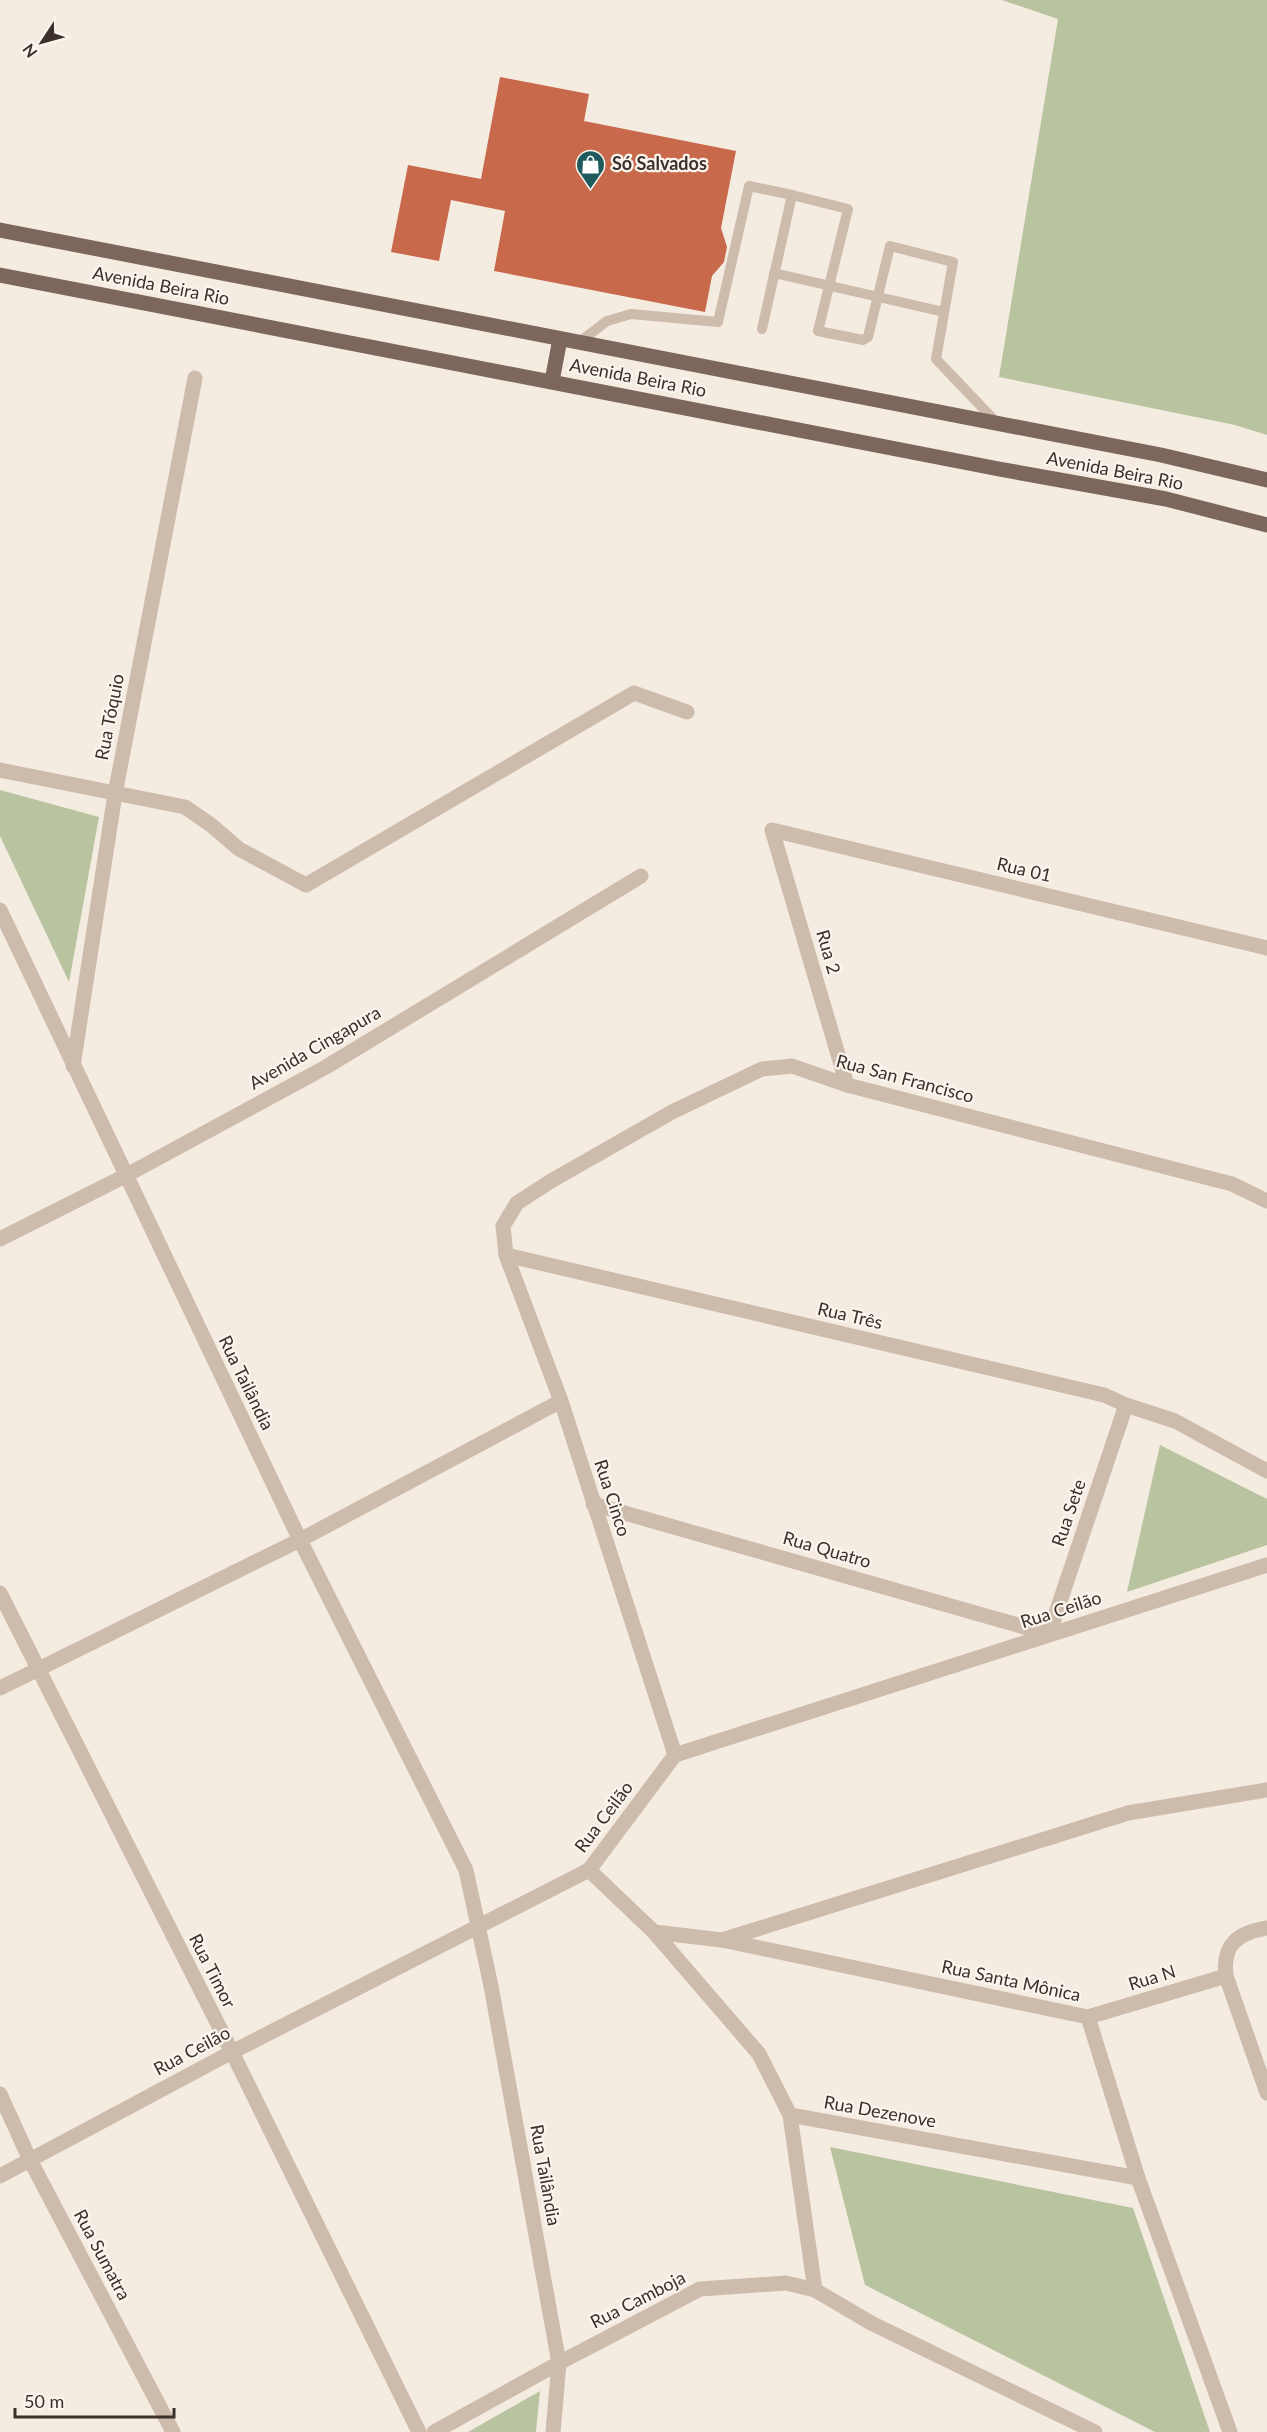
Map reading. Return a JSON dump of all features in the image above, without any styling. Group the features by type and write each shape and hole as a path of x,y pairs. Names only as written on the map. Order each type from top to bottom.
{"main road":[{"name":"Avenida Beira Rio","path":"0,230 1000,426 1161,455 1267,480"},
{"name":"Avenida Beira Rio","path":"0,274 999,469 1166,499 1267,525"},
{"path":"552,381 560,339"}],"street":[{"name":"Rua Tóquio","path":"73,1066 115,794 195,378"},
{"path":"0,770 184,807 211,825 239,849 306,885 634,693 687,712"},
{"name":"Rua 01","path":"772,830 1267,948"},
{"name":"Rua 2","path":"772,830 847,1085"},
{"name":"Avenida Cingapura","path":"0,1239 125,1176 326,1067 641,876"},
{"name":"Rua Tailândia","path":"0,910 300,1540 466,1870 479,1926 559,2363 553,2432"},
{"name":"Rua San Francisco","path":"506,1256 503,1226 517,1203 672,1112 762,1069 792,1065 847,1085 1232,1184 1267,1201"},
{"name":"Rua Cinco","path":"506,1256 561,1401 675,1755"},
{"name":"Rua Três","path":"506,1256 1104,1395 1126,1405 1175,1421 1267,1471"},
{"path":"0,1689 300,1540 561,1401"},
{"name":"Rua Sete","path":"1049,1634 1126,1405"},
{"name":"Rua Quatro","path":"593,1504 1049,1634"},
{"name":"Rua Ceilão","path":"0,2175 232,2052 589,1870 675,1755 1267,1565"},
{"name":"Rua Timor","path":"0,1593 232,2052 419,2432"},
{"path":"722,1940 1128,1813 1267,1790"},
{"path":"589,1870 654,1932 759,2054 790,2115 815,2290"},
{"path":"1267,1928 1240,1936 1228,1949 1225,1964 1227,1976 1267,2093"},
{"name":"Rua Santa Mônica","path":"654,1932 722,1940 1088,2017 1138,2178 1230,2432"},
{"name":"Rua N","path":"1088,2017 1227,1976"},
{"name":"Rua Sumatra","path":"0,2094 30,2160 173,2432"},
{"name":"Rua Dezenove","path":"790,2115 1138,2178"},
{"name":"Rua Camboja","path":"434,2432 700,2289 786,2283 815,2290 871,2323 1095,2432"}],"lane":[{"path":"578,343 607,321 630,314 718,322 749,186 848,209 818,331 863,340 868,337 890,246 953,262 936,358 1000,426"},
{"path":"762,329 792,195"},
{"path":"774,273 944,312"}],"green space":[{"path":"1002,0 1267,0 1267,435 1235,425 999,377 1058,19"},
{"path":"0,790 99,817 69,982 0,836"},
{"path":"1160,1445 1267,1499 1267,1545 1127,1592"},
{"path":"830,2147 1133,2208 1210,2432 1155,2432 865,2285"},
{"path":"540,2391 536,2432 468,2432"}],"building":[{"name":"Só Salvados","path":"500,77 589,94 584,121 736,151 721,228 727,247 724,262 712,276 705,312 494,271 505,211 451,200 439,261 391,252 408,165 481,179"}],"place":[{"name":"Só Salvados","path":"591,190"}]}
